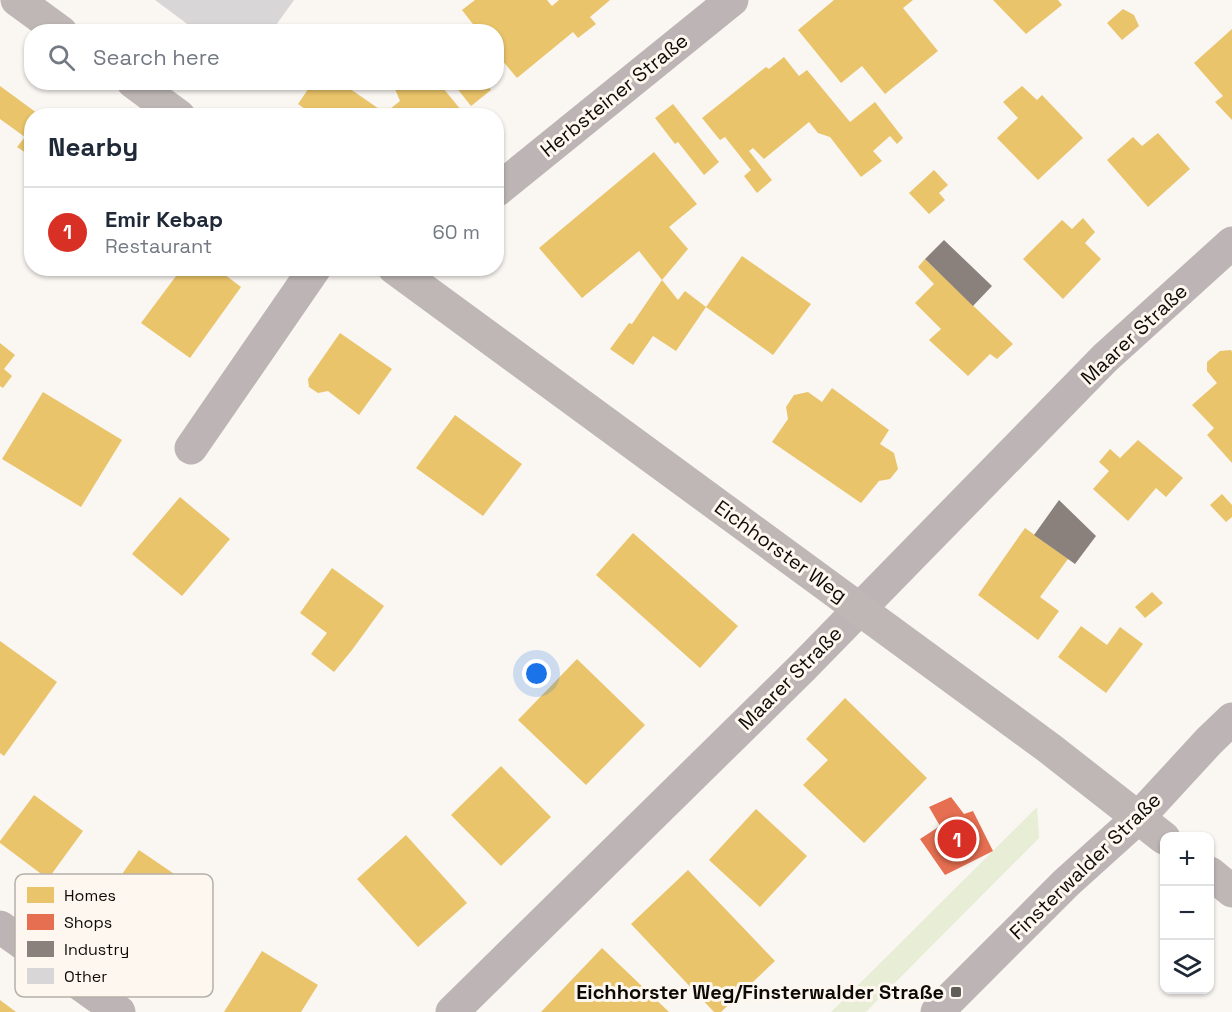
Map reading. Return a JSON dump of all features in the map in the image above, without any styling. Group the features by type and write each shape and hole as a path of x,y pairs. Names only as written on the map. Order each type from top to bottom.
{"main road":[{"path":"17,0 50,24"},
{"path":"144,90 168,108"},
{"name":"Eichhorster Weg","path":"411,276 1049,748 1160,835"},
{"path":"1214,877 1232,891"}],"street":[{"name":"Herbsteiner Straße","path":"504,185 732,0"},
{"name":"Maarer Straße","path":"452,1012 803,667 1105,358 1232,243"},
{"path":"191,448 309,276"},
{"name":"Finsterwalder Straße","path":"937,1012 1058,891 1138,818 1232,718"},
{"path":"0,927 15,938"},
{"path":"99,997 120,1012"}],"green space":[{"path":"1037,807 1039,838 866,1012 831,1012"}],"building: Homes":[{"path":"475,0 547,0 552,6 559,0 610,0 590,17 596,24 578,38 573,32 517,78 504,63 504,24 473,24 462,10"},
{"path":"834,0 913,0 903,8 938,51 885,94 862,66 841,83 798,30"},
{"path":"993,0 1058,0 1062,5 1026,34"},
{"path":"1123,9 1134,15 1139,26 1122,40 1107,23"},
{"path":"1232,29 1232,120 1215,102 1223,96 1194,63"},
{"path":"784,57 799,76 807,70 850,122 875,102 903,138 897,144 890,136 873,151 882,161 861,177 830,137 818,133 809,122 764,159 753,148 749,151 772,180 757,193 744,176 751,170 725,137 720,140 702,118 766,67 769,69"},
{"path":"0,86 30,108 24,108 24,136 0,119"},
{"path":"1022,86 1037,100 1042,95 1083,138 1038,180 997,138 1018,118 1003,102"},
{"path":"308,90 352,90 378,108 304,108 298,104"},
{"path":"395,90 445,90 459,108 391,108 400,101"},
{"path":"458,90 491,90 471,106"},
{"path":"673,104 719,162 704,175 655,118"},
{"path":"1158,133 1190,169 1148,207 1107,160 1133,137 1142,146"},
{"path":"24,138 24,152 17,147"},
{"path":"654,152 697,204 669,227 688,249 662,280 639,251 582,298 539,248"},
{"path":"934,170 948,185 939,193 945,200 929,214 909,193"},
{"path":"1083,218 1095,232 1085,243 1101,259 1063,299 1023,259 1062,220 1072,229"},
{"path":"742,256 811,304 773,355 706,307"},
{"path":"925,259 1013,344 997,359 990,354 968,376 929,340 941,329 915,303 934,284 918,267"},
{"path":"176,276 227,276 241,287 190,358 141,323"},
{"path":"662,280 678,300 685,291 706,307 676,351 653,336 633,365 610,349 629,323 632,324"},
{"path":"340,333 392,369 359,415 328,391 318,393 309,387 308,379"},
{"path":"0,343 15,355 4,369 12,376 3,388 0,386"},
{"path":"1231,350 1232,463 1207,435 1214,428 1192,405 1217,383 1207,371 1207,362 1220,351"},
{"path":"832,388 889,430 880,444 894,453 898,469 890,479 879,481 861,503 772,442 788,419 786,407 794,395 808,392 822,402"},
{"path":"43,392 122,440 81,507 2,459"},
{"path":"455,415 522,464 483,516 416,468"},
{"path":"1138,440 1183,478 1166,497 1156,488 1128,521 1093,489 1109,471 1099,462 1110,449 1120,458"},
{"path":"1222,494 1232,505 1232,517 1226,522 1210,505"},
{"path":"180,497 230,539 182,596 132,554"},
{"path":"1025,528 1068,559 1040,597 1059,611 1038,640 978,595"},
{"path":"633,533 738,626 700,668 596,575"},
{"path":"332,568 384,606 334,672 311,654 327,633 300,613"},
{"path":"1152,592 1163,603 1145,618 1135,607"},
{"path":"1081,626 1107,645 1120,627 1143,644 1106,693 1058,657"},
{"path":"0,641 57,682 4,756 0,753"},
{"path":"577,659 645,725 586,785 518,720"},
{"path":"845,698 927,778 864,843 803,785 828,760 806,739"},
{"path":"501,766 551,817 501,866 451,815"},
{"path":"34,795 83,831 52,874 41,874 0,841"},
{"path":"756,809 807,856 760,907 709,860"},
{"path":"406,835 467,903 418,947 357,879"},
{"path":"139,850 174,874 122,874"},
{"path":"688,870 775,961 721,1012 714,1012 631,924"},
{"path":"602,948 669,1012 541,1012"},
{"path":"262,951 318,985 301,1012 224,1012"},
{"path":"0,1000 16,1012 0,1012"}],"building: Shops":[{"path":"951,797 964,814 973,811 993,851 945,875 920,839 940,826 929,807"}],"building: Industry":[{"path":"944,240 992,286 973,306 925,259"},
{"path":"1059,500 1096,536 1075,564 1034,535"}],"building: Other":[{"path":"155,0 294,0 277,24 187,24"}],"place":[{"name":"Emir Kebap","path":"957,839"},
{"name":"Eichhorster Weg/Finsterwalder Straße","path":"956,992"}]}
